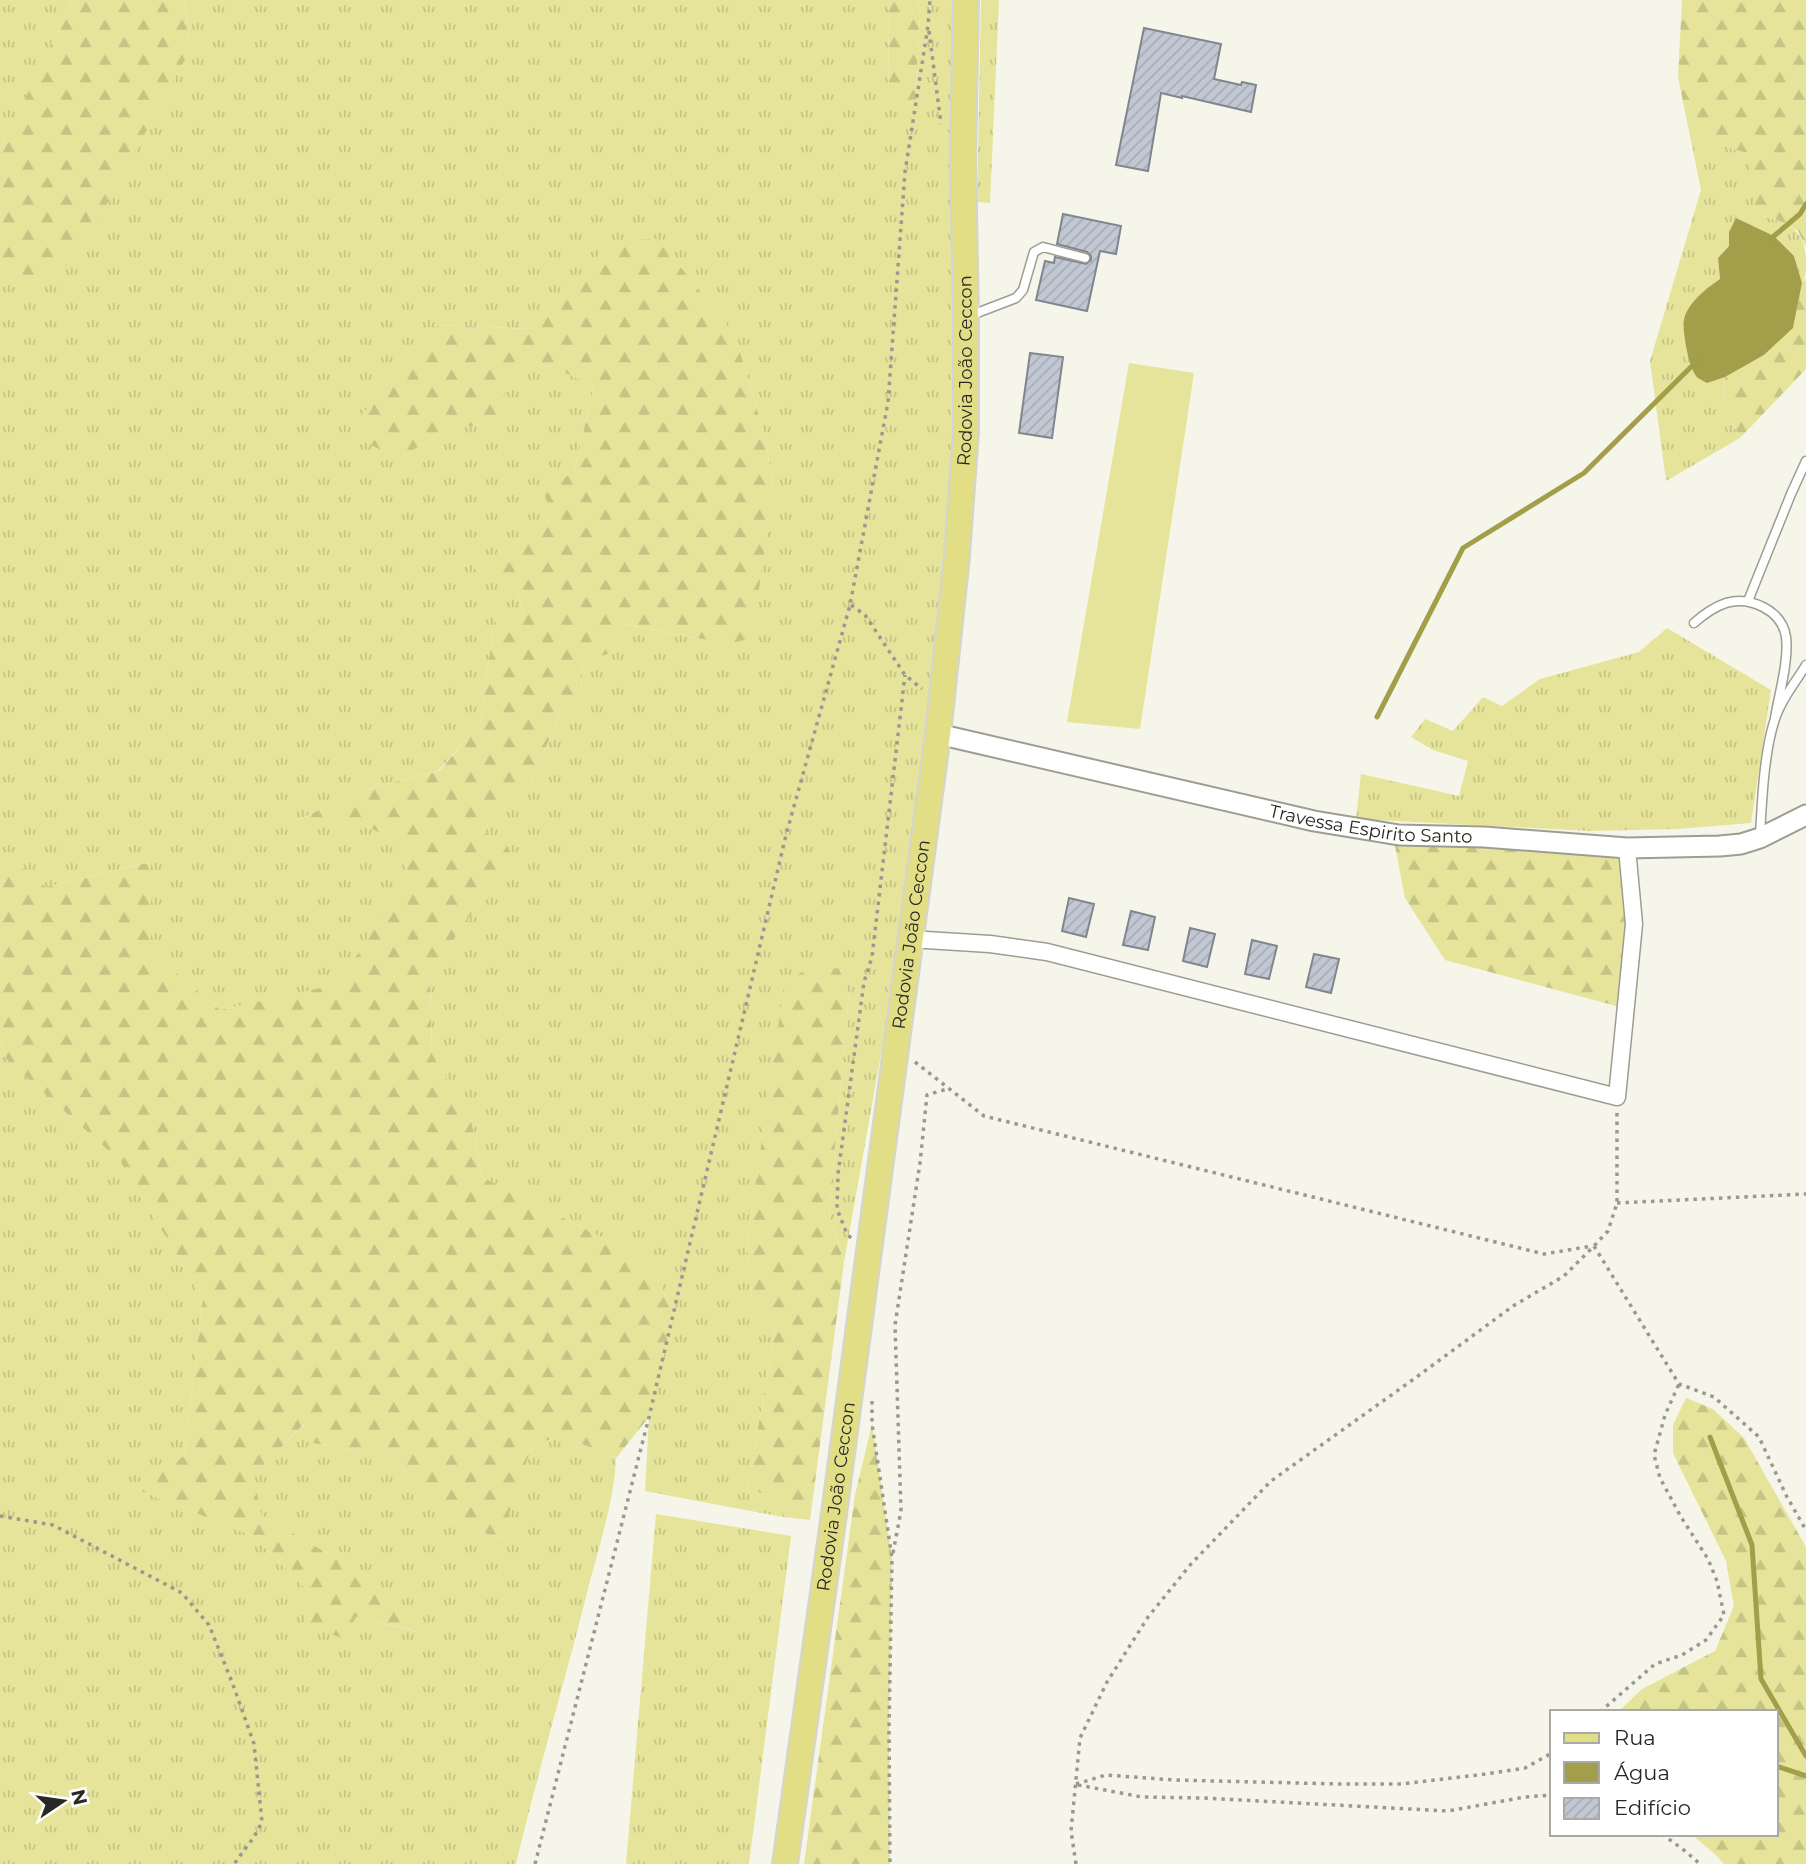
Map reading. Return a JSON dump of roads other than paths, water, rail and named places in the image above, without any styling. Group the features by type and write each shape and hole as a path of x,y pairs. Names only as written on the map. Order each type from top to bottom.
{"main road":[{"name":"Rodovia João Ceccon","path":"785,1864 834,1521 938,734 957,556 966,431 963,159 966,0"}],"street":[{"name":"Travessa Espirito Santo","path":"938,734 1314,821 1399,835 1484,837 1627,848 1720,846 1741,844 1760,838 1806,815"},
{"path":"910,939 990,944 1047,952 1617,1097 1634,923 1627,848"}],"lane":[{"path":"966,317 1016,298 1023,290 1034,252 1038,249 1043,247 1085,258"},
{"path":"1748,601 1806,461"},
{"path":"1694,622 1709,610 1728,602 1748,601 1767,608 1786,634 1785,659 1765,772 1760,838"},
{"path":"1776,718 1806,665"}],"water":[{"path":"1736,218 1774,236 1794,256 1802,283 1793,328 1764,355 1725,377 1707,383 1695,374 1689,359 1684,320 1693,302 1720,279 1718,258 1729,246 1729,232"}],"waterway":[{"path":"1773,240 1774,236 1800,214 1806,204"},
{"path":"1377,717 1463,548 1584,473 1697,361"},
{"path":"1710,1437 1752,1545 1761,1679 1806,1756"},
{"path":"1778,1767 1806,1776"}]}
